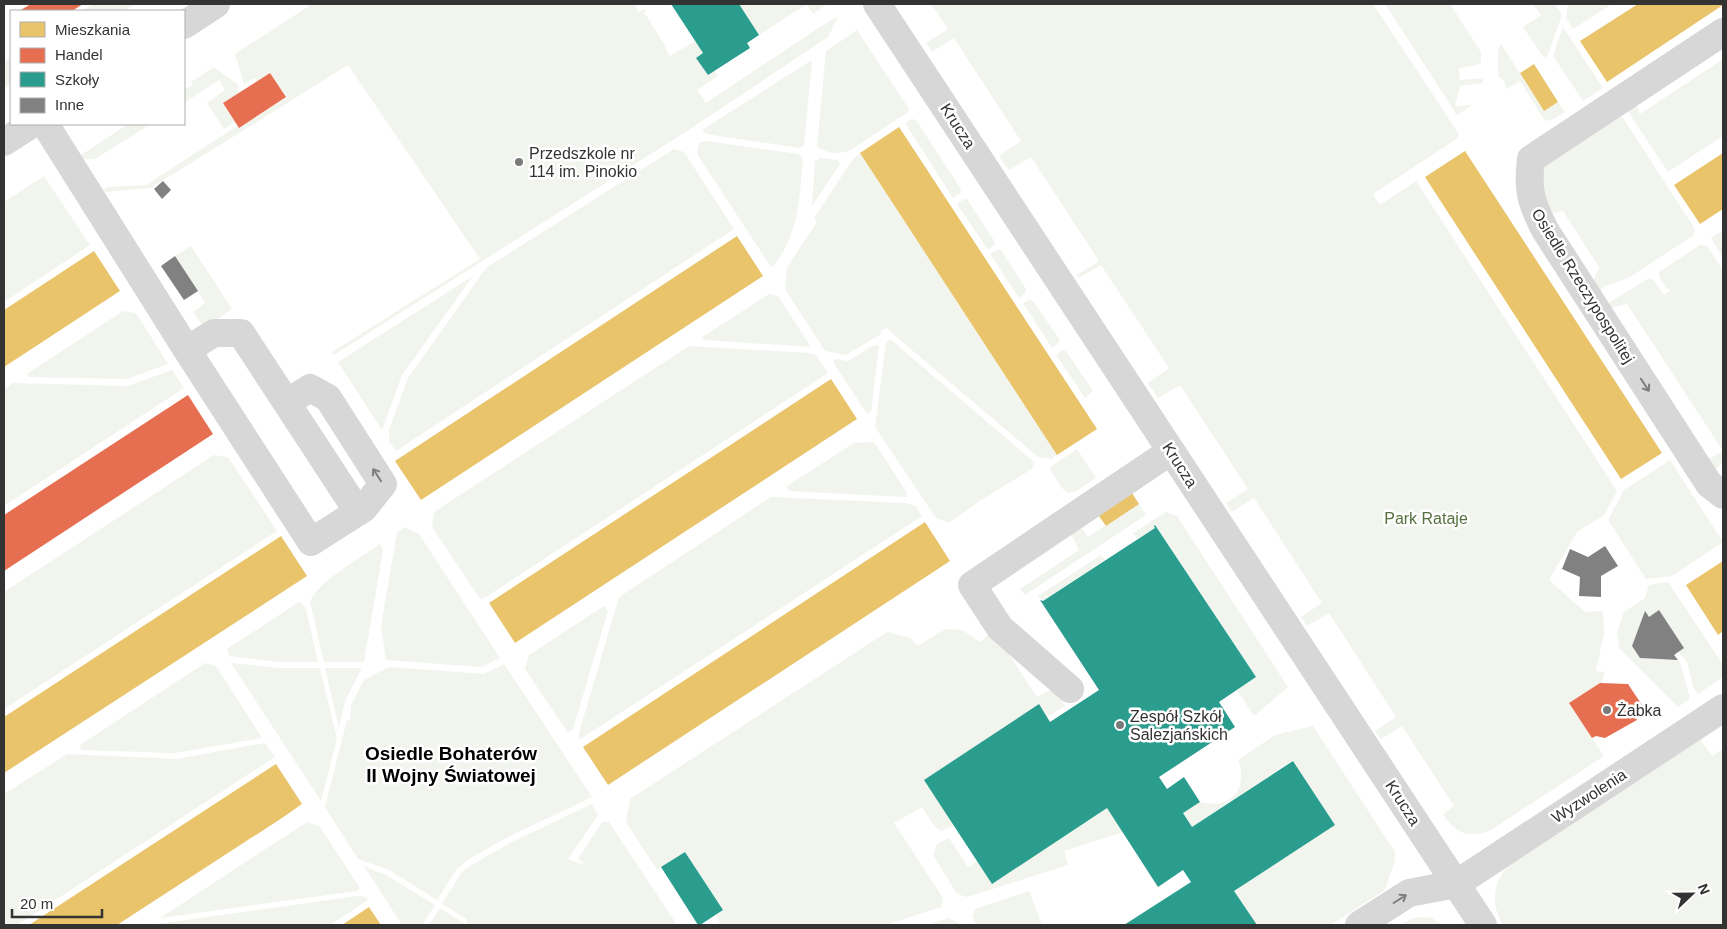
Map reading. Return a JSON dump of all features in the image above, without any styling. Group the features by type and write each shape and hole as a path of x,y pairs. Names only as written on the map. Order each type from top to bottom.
{"street":[{"path":"185,24 216,4"},
{"name":"Krucza","path":"877,4 1483,925"},
{"name":"Osiedle Rzeczypospolitej","path":"1723,32 1531,159 1528,177 1531,203 1545,230 1709,484 1723,495"},
{"path":"4,142 30,125"},
{"path":"46,125 187,350 311,542 364,508 383,484 328,398 310,388 287,403"},
{"path":"187,350 214,333 241,333 358,512"},
{"path":"1070,689 1000,628 972,585 1171,451"},
{"name":"Wyzwolenia","path":"1456,884 1723,708"},
{"path":"1359,925 1409,893 1456,884"}],"green space":[{"path":"94,4 135,4 126,10 84,10"},
{"name":"Przedszkole nr 114 im. Pinokio","path":"312,4 634,4 639,12 645,9 646,11 644,12 670,56 695,41 703,53 696,58 708,75 715,71 718,76 697,90 706,103 826,23 838,17 828,37 684,133 334,355 332,352 480,259 348,65 151,188 105,192 103,190 108,187 146,185 237,126 239,127 286,97 270,73 257,81 254,78 244,84 235,54"},
{"path":"739,4 807,4 759,35"},
{"path":"807,4 827,4 813,14"},
{"name":"Park Rataje","path":"931,4 1373,4 1459,134 1458,138 1373,194 1380,205 1416,181 1617,491 1604,515 1577,532 1549,580 1585,612 1603,611 1604,633 1596,671 1604,672 1602,683 1570,705 1604,756 1491,830 1476,834 1463,833 1448,821 1443,814 1454,806 1402,726 1381,739 1375,731 1396,717 1329,613 1307,626 1301,617 1322,603 1254,498 1232,512 1226,503 1248,489 1180,385 1158,398 1148,383 1169,368 1101,265 1079,278 1077,275 1099,261 1031,157 1009,170 999,156 1021,141 954,38 932,52 926,43 948,29"},
{"path":"1385,4 1450,4 1481,52 1481,62 1477,65 1459,68 1460,80 1483,78 1483,83 1460,86 1455,106 1472,105 1457,115"},
{"path":"1533,4 1555,4 1562,15 1548,55 1544,58 1523,27 1541,15"},
{"path":"1568,4 1612,4 1573,29 1566,18"},
{"path":"1563,27 1603,88 1583,101 1553,56"},
{"path":"857,30 909,109 908,112 849,151 841,153 828,152 817,146 826,51"},
{"path":"1501,44 1544,111 1558,102 1565,112 1554,119 1545,121 1520,81 1507,89 1504,81 1498,76 1498,50"},
{"path":"10,58 10,85 4,89 4,62"},
{"path":"1723,59 1723,136 1668,172 1629,113 1630,101 1633,99 1640,114"},
{"path":"812,60 804,145 800,148 706,134 702,130"},
{"path":"214,67 237,84 239,93 223,103 235,122 224,129 207,103 225,90 219,80 185,102 185,89 192,85 191,82"},
{"path":"1611,113 1623,118 1695,229 1694,235 1630,277 1606,286 1594,295 1590,288 1599,267 1563,211 1543,216 1539,204 1544,163"},
{"path":"912,119 916,120 961,189 960,193 953,198 905,123"},
{"path":"126,125 149,125 95,159 83,159 81,155"},
{"path":"705,141 799,154 803,159 799,197 792,233 778,260 771,267 697,154 699,143"},
{"path":"674,149 684,152 734,229 396,451 389,441 389,430 408,378 486,268"},
{"path":"860,153 1057,455 1051,459 1038,457 886,328 881,331 881,334 846,355 825,351 785,289 787,267 817,222 814,218 853,159"},
{"path":"820,158 838,160 840,164 812,206 815,161"},
{"path":"44,176 90,245 4,302 4,202"},
{"path":"967,199 995,242 988,250 957,204"},
{"path":"1723,230 1723,258 1711,238"},
{"path":"1700,245 1707,246 1723,270 1723,451 1627,304 1604,309 1602,307 1649,278 1654,280 1664,295 1671,290 1666,288 1659,276 1659,272"},
{"path":"191,246 232,309 204,328 193,312 205,303 175,256"},
{"path":"1001,250 1026,289 1025,294 1019,298 990,254"},
{"path":"473,276 402,375 382,430 338,362"},
{"path":"769,294 778,296 811,347 705,340 701,338"},
{"path":"1029,300 1033,301 1060,340 1052,348 1023,303"},
{"path":"123,311 136,313 168,364 127,379 29,377 27,374"},
{"path":"890,339 1034,462 1032,469 981,500 949,523 936,518 875,427 886,342"},
{"path":"874,345 879,346 871,412 867,414 833,362 835,359 848,361"},
{"path":"689,346 808,353 816,355 828,373 483,599 480,599 432,527 434,512"},
{"path":"1062,350 1066,351 1093,391 1085,398 1056,355"},
{"path":"172,370 184,388 4,506 4,389 13,383 128,386"},
{"path":"874,442 907,493 906,497 788,491 787,486 854,443"},
{"path":"1077,449 1096,478 1076,491 1068,493 1062,488 1049,468"},
{"path":"1723,451 1723,461 1711,474 1703,462"},
{"path":"214,455 228,457 277,531 4,709 4,592"},
{"path":"1670,460 1723,542 1672,576 1646,579 1608,520 1624,490"},
{"path":"771,497 905,503 916,506 922,516 579,740 579,733 619,597"},
{"path":"1139,504 1146,515 1025,595 1020,589 1079,550 1069,530 1079,524 1088,537"},
{"path":"1166,512 1177,516 1288,687 1254,716 1237,690 1256,678 1156,526 1137,539 1133,533"},
{"path":"405,527 419,534 500,658 482,667 386,660 381,626 397,532"},
{"path":"380,544 383,550 364,662 324,662 310,602 322,586 331,578"},
{"path":"1101,555 1105,560 1043,601 1038,596"},
{"path":"1668,582 1723,665 1723,677 1698,694 1694,689 1687,662 1645,612 1640,658 1678,660 1690,699 1678,707 1619,648 1617,632 1624,612 1645,598 1649,585"},
{"path":"299,602 305,606 318,662 278,662 229,656 227,649"},
{"path":"604,606 608,611 573,729 568,733 525,669 529,655"},
{"path":"946,629 962,630 980,642 993,630 1037,697 1051,690 1057,694 1065,706 1047,717 1039,704 924,780 954,825 941,831 935,827 922,807 894,823 943,898 941,907 886,925 721,925 716,915 723,910 685,852 657,870 626,822 630,799 887,632 911,638 917,646"},
{"path":"205,663 216,666 262,738 175,753 81,750 80,745"},
{"path":"231,663 279,668 320,668 337,739 321,801"},
{"path":"504,664 592,797 508,837 467,860 456,870 437,900 389,870 358,859 325,807 347,720 350,720 351,705 364,680 389,667 484,674"},
{"path":"325,668 362,668 345,701 339,728"},
{"path":"1313,726 1395,852 1395,860 1385,890 1331,925 1257,925 1234,891 1334,825 1336,826 1293,760 1192,827 1183,813 1200,802 1211,804 1228,800 1239,788 1241,780 1238,760 1275,735"},
{"path":"1700,739 1712,756 1723,749 1723,925 1503,925 1496,910 1495,895 1498,881 1507,867"},
{"path":"265,743 275,757 17,925 4,925 4,794 67,754 176,759"},
{"path":"592,804 598,815 568,859 582,864 583,862 578,859 602,822 609,822 677,925 467,925 467,919 442,904 461,873 471,865 512,842"},
{"path":"1107,808 1123,832 1064,851 1068,865 967,897 957,894 933,855 937,844 949,838 968,867 978,861 992,884"},
{"path":"307,822 320,827 360,888 357,891 160,918"},
{"path":"364,866 386,875 435,905 422,925 402,925"},
{"path":"1029,891 1042,925 977,925 972,917 975,909"},
{"path":"358,896 366,897 368,900 330,925 149,925"},
{"path":"440,908 467,925 429,925"},
{"path":"948,918 961,925 927,925"},
{"path":"1413,918 1432,918 1443,925 1400,925"}],"building: Mieszkania":[{"path":"1638,4 1723,5 1607,82 1580,41"},
{"path":"1534,64 1558,102 1544,111 1520,73"},
{"path":"899,127 1097,429 1057,455 860,153"},
{"path":"1465,151 1662,453 1621,479 1425,177"},
{"path":"1723,153 1723,209 1700,224 1674,185"},
{"path":"737,236 763,276 421,500 395,461"},
{"path":"94,251 120,291 4,367 4,310"},
{"path":"831,379 857,419 515,643 489,603"},
{"path":"1130,490 1139,504 1106,526 1096,512"},
{"path":"925,522 950,561 608,785 583,747"},
{"path":"281,536 307,576 4,773 4,717"},
{"path":"1723,561 1723,631 1718,635 1686,585"},
{"path":"276,764 302,804 282,818 117,925 29,925"},
{"path":"369,907 381,925 342,925"}],"building: Handel":[{"path":"31,4 83,4 74,10 21,10"},
{"path":"270,73 286,97 239,128 223,103"},
{"path":"188,395 213,434 4,571 4,515"},
{"name":"Żabka","path":"1600,683 1628,684 1644,708 1639,711 1637,720 1605,738 1596,736 1592,738 1569,703"}],"building: Szkoły":[{"path":"671,4 739,4 759,35 747,43 750,48 708,75 696,58 703,53"},
{"path":"1155,525 1256,677 1219,702 1235,727 1159,777 1167,789 1184,777 1200,802 1183,813 1192,827 1293,761 1335,825 1234,891 1257,925 1124,925 1191,882 1183,870 1158,887 1107,808 992,884 924,780 1039,704 1050,722 1099,690 1040,600 1043,601 1155,528"},
{"path":"685,852 723,910 700,925 698,925 661,867"}],"building: Inne":[{"path":"163,181 171,190 162,199 154,189"},
{"path":"175,256 198,291 184,300 161,266"},
{"path":"1605,546 1618,566 1601,576 1601,597 1579,596 1580,577 1562,569 1570,549 1588,557"},
{"path":"1659,610 1684,648 1674,655 1678,660 1640,658 1632,646 1645,611 1649,617"}],"place":[{"name":"Przedszkole nr 114 im. Pinokio","path":"519,162"},
{"name":"Żabka","path":"1607,710"},
{"name":"Zespół Szkół Salezjańskich","path":"1120,725"}],"district":[{"name":"Osiedle Bohaterów II Wojny Światowej","path":"451,764"}]}
